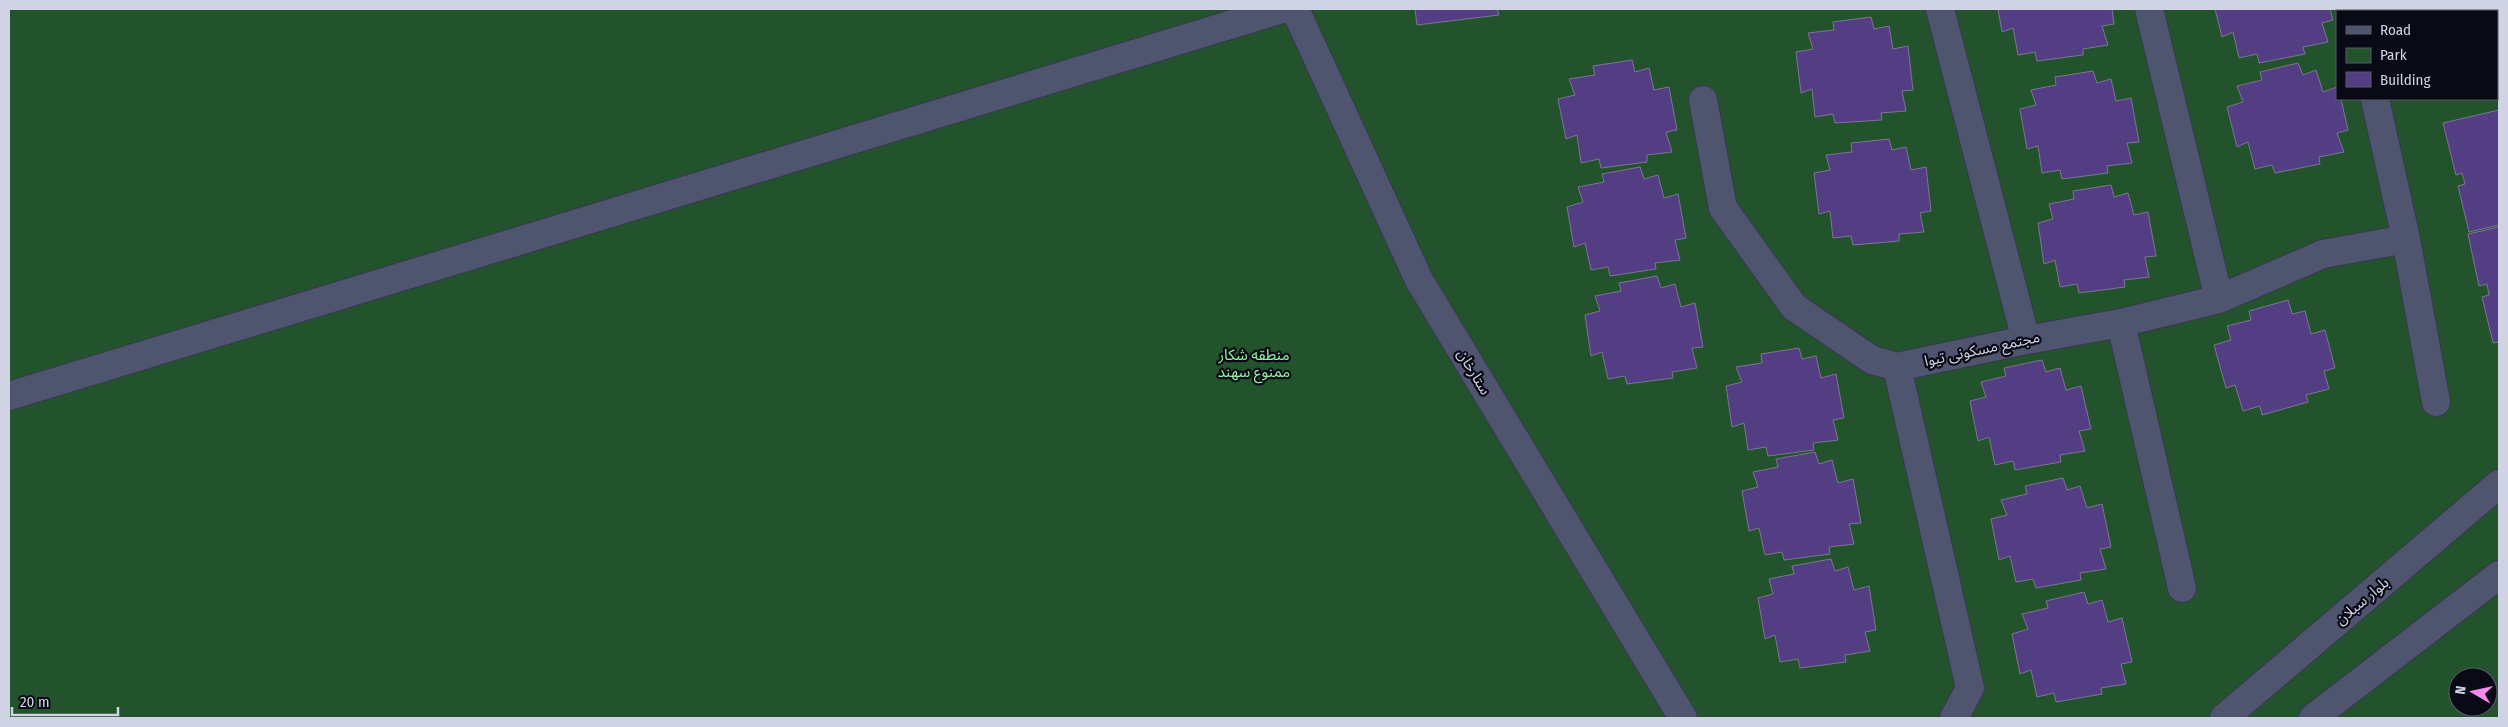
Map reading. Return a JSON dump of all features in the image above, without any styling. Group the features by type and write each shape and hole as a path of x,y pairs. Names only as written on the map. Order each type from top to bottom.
{"street":[{"path":"9,396 1282,9"},
{"name":"ستارخان","path":"1295,9 1419,280 1683,718"},
{"path":"1940,9 2026,340"},
{"path":"2149,9 2219,299"},
{"name":"مجتمع مسکونی تیوا","path":"1703,100 1723,208 1794,308 1872,360 1897,368 2026,340 2121,323 2219,299 2323,254 2406,239"},
{"path":"2375,100 2406,239 2436,402"},
{"path":"2121,323 2182,588"},
{"path":"1897,368 1970,688 1954,718"},
{"name":"بلوار سبلان","path":"2224,718 2499,484"},
{"path":"2313,718 2499,575"}],"green space":[{"name":"منطقه شکار ممنوع سهند","path":"9,9 2499,9 2499,718 9,718"}],"building":[{"path":"1415,9 1497,9 1499,15 1417,25"},
{"path":"1998,9 2112,9 2114,24 2102,26 2108,45 2083,49 2083,55 2037,61 2035,52 2018,55 2013,28 2002,32"},
{"path":"2215,9 2330,9 2333,20 2322,23 2328,42 2303,47 2305,54 2259,63 2257,54 2239,58 2233,32 2222,37"},
{"path":"1871,17 1874,29 1889,26 1893,49 1908,46 1913,90 1902,91 1906,111 1881,113 1882,120 1835,123 1833,114 1815,117 1812,89 1801,93 1796,52 1813,49 1808,33 1834,30 1833,22"},
{"path":"1632,60 1635,72 1649,68 1654,90 1669,87 1677,130 1666,132 1672,152 1647,155 1647,162 1601,168 1599,159 1581,163 1577,135 1566,139 1558,99 1575,95 1569,79 1595,75 1593,66"},
{"path":"2298,63 2303,75 2316,70 2323,92 2336,87 2336,100 2341,100 2348,130 2337,133 2344,152 2319,157 2320,164 2275,173 2272,165 2255,169 2248,142 2237,147 2227,107 2243,102 2237,86 2262,80 2260,72"},
{"path":"2093,71 2097,83 2111,79 2116,101 2131,98 2139,142 2127,143 2132,163 2107,166 2108,173 2062,179 2060,170 2042,173 2038,146 2027,149 2020,109 2036,105 2031,90 2056,85 2055,77"},
{"path":"2499,110 2499,225 2469,232 2458,186 2465,184 2462,173 2456,175 2443,123"},
{"path":"1889,139 1892,150 1906,147 1911,170 1926,167 1931,211 1920,213 1924,232 1899,234 1899,241 1853,245 1851,236 1833,238 1830,211 1819,214 1814,173 1830,170 1826,155 1852,152 1851,143"},
{"path":"1640,167 1644,179 1658,175 1664,198 1678,194 1686,238 1675,240 1680,260 1655,263 1656,269 1610,276 1608,267 1591,270 1585,243 1574,247 1567,207 1583,202 1578,187 1604,182 1602,174"},
{"path":"2111,185 2114,197 2128,193 2134,215 2148,212 2156,256 2145,257 2149,277 2124,280 2125,287 2079,293 2077,284 2060,287 2055,260 2044,264 2038,223 2053,219 2049,204 2074,199 2073,191"},
{"path":"2499,227 2499,342 2493,343 2482,297 2489,295 2487,284 2479,286 2468,234"},
{"path":"1657,276 1661,288 1675,284 1681,307 1695,303 1703,347 1692,348 1697,368 1672,372 1673,378 1627,384 1625,376 1608,379 1602,352 1591,356 1585,315 1600,311 1595,296 1621,291 1619,283"},
{"path":"2288,300 2292,314 2305,311 2311,334 2325,330 2335,368 2324,371 2329,389 2306,395 2308,402 2262,415 2260,406 2243,411 2235,385 2226,388 2214,345 2231,340 2227,326 2251,320 2249,311"},
{"path":"1799,348 1802,359 1816,356 1821,378 1836,374 1844,418 1833,420 1838,440 1813,443 1814,450 1768,456 1766,447 1748,450 1744,423 1732,427 1726,386 1742,382 1736,367 1762,363 1761,354"},
{"path":"2042,360 2046,372 2060,368 2066,390 2081,386 2091,429 2079,431 2085,451 2060,455 2061,462 2015,470 2013,461 1995,465 1989,437 1978,441 1970,401 1986,397 1981,382 2006,376 2004,368"},
{"path":"1815,452 1819,464 1832,460 1838,483 1853,479 1861,523 1849,524 1854,544 1829,547 1830,554 1784,560 1782,552 1765,555 1759,528 1749,531 1742,491 1758,487 1753,472 1778,467 1776,459"},
{"path":"2063,478 2067,490 2080,486 2087,508 2102,504 2111,547 2100,549 2106,569 2080,573 2081,580 2036,588 2033,579 2016,582 2010,556 1999,560 1991,519 2007,515 2001,500 2027,494 2025,486"},
{"path":"1831,559 1835,571 1848,567 1854,590 1869,586 1876,630 1865,632 1870,651 1845,655 1846,662 1800,668 1798,659 1780,662 1775,635 1765,639 1758,598 1773,594 1769,579 1794,574 1792,566"},
{"path":"2084,592 2088,604 2102,600 2108,622 2122,618 2132,662 2121,664 2126,684 2101,688 2102,694 2056,702 2054,693 2037,697 2031,670 2020,674 2012,634 2028,629 2022,614 2048,608 2046,601"}]}
